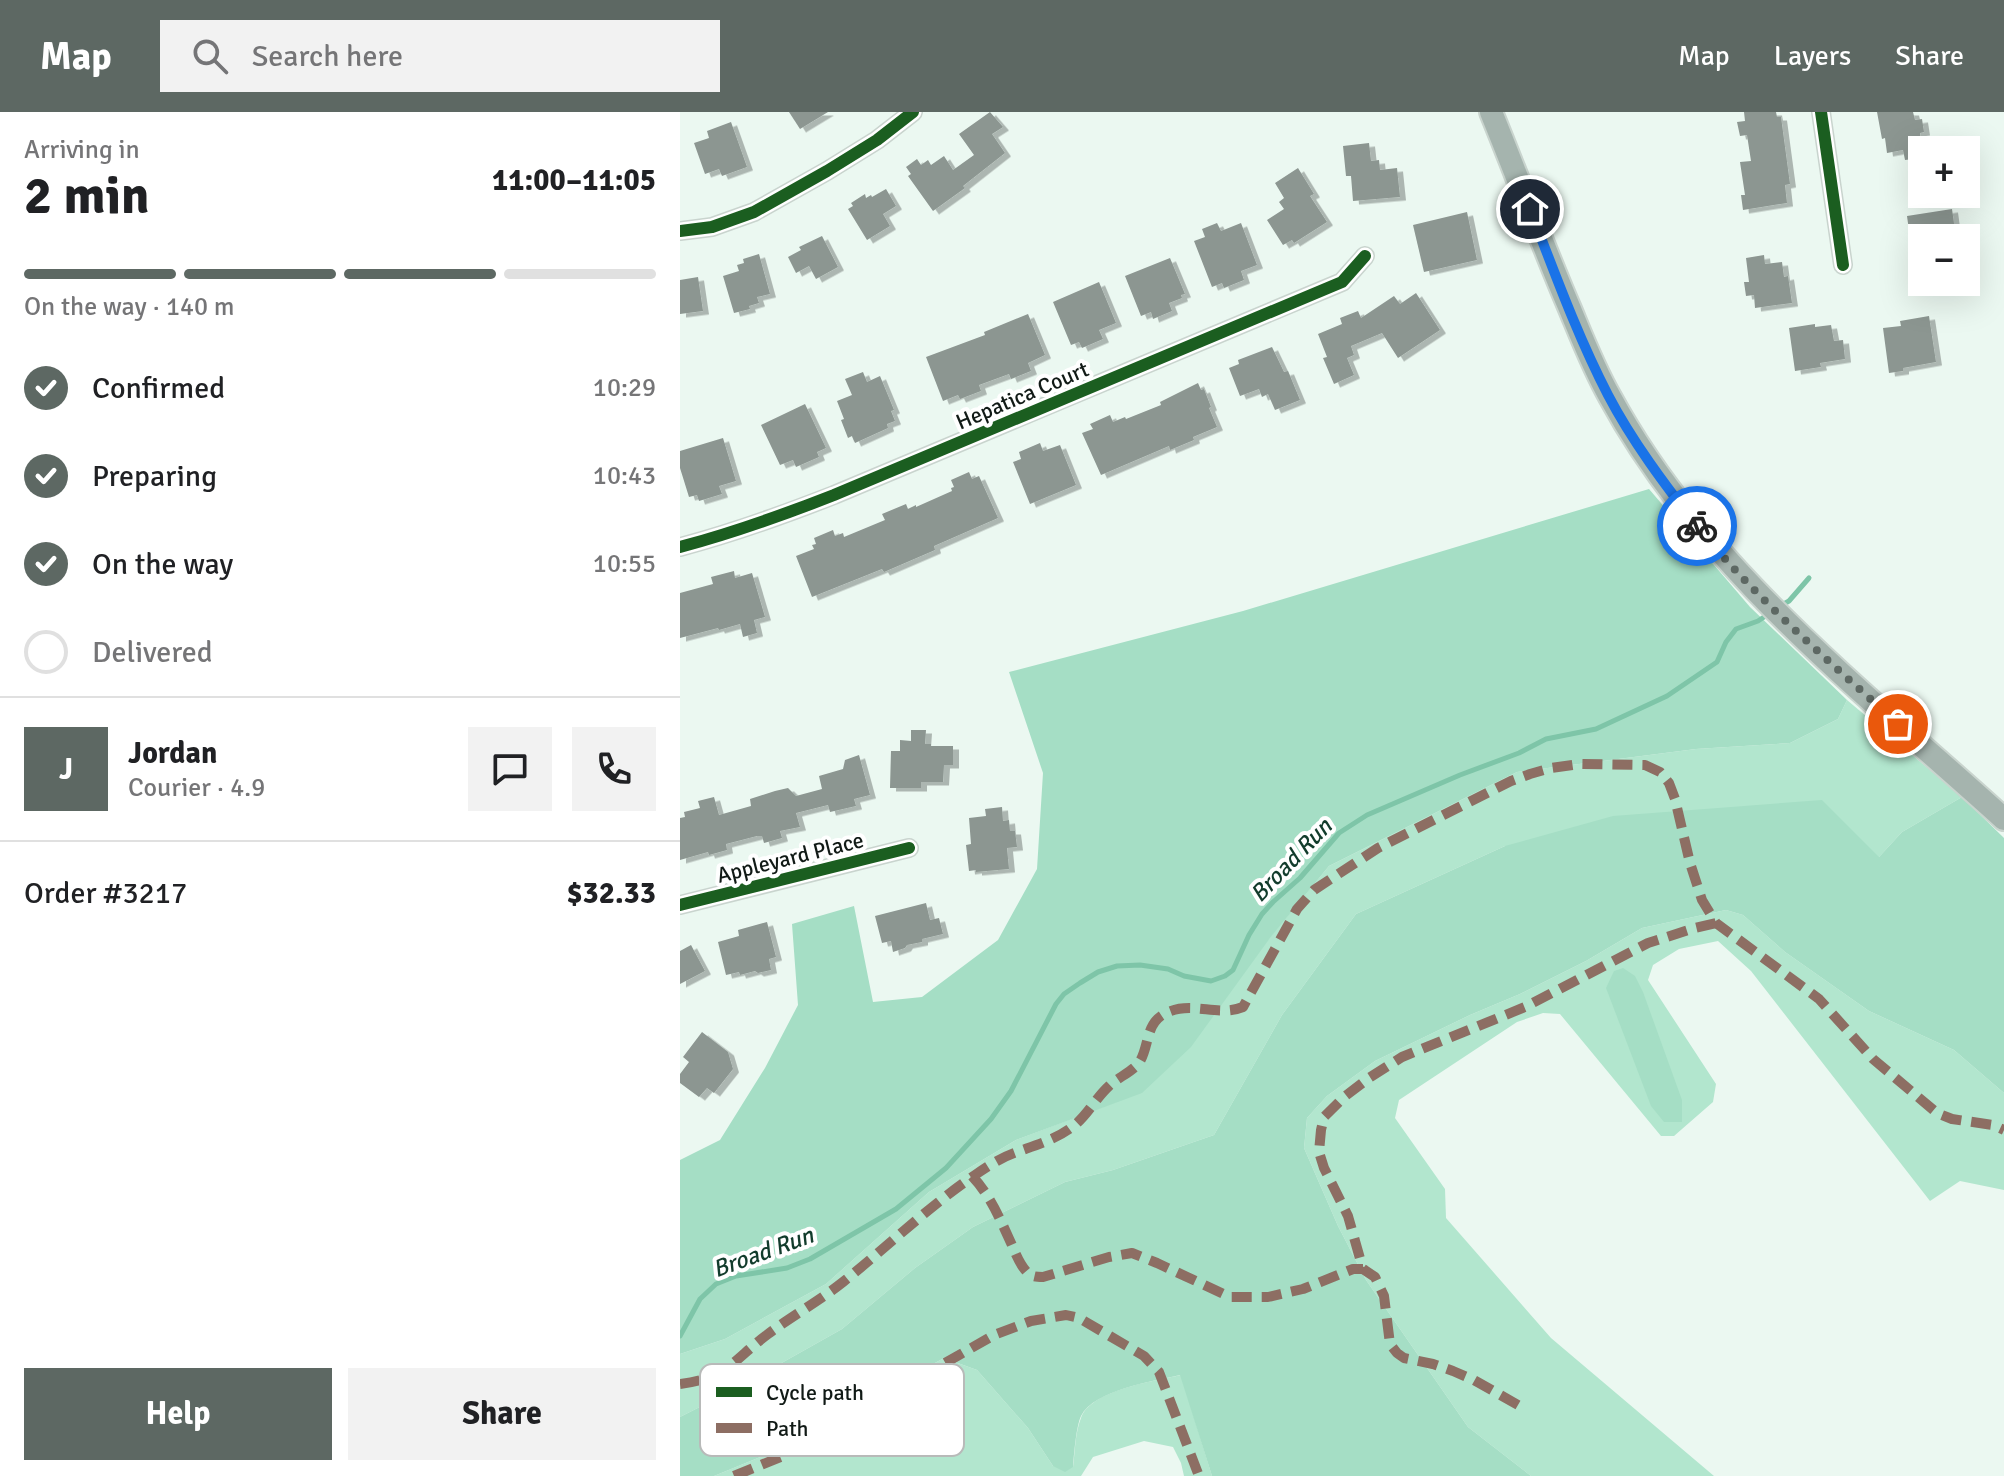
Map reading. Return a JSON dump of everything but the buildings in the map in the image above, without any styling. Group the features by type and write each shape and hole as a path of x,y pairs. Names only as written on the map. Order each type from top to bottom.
{"main road":[{"path":"1491,112 1560,287 1609,396 1639,446 1685,510 1717,550 1777,611 2004,819"}],"street":[{"path":"680,231 712,227 754,212 877,140 913,112"},
{"path":"1821,112 1843,265"},
{"name":"Hepatica Court","path":"680,547 754,525 834,495 1342,282 1365,256"},
{"name":"Appleyard Place","path":"680,905 909,848"}],"green space":[{"path":"1649,489 1750,607 1847,700 1838,719 1790,743 1696,749 1517,772 1329,866 1270,938 1191,1047 1142,1093 1016,1140 929,1192 826,1284 725,1339 680,1354 680,1160 720,1140 765,1068 798,1005 792,924 854,906 873,1002 922,997 998,940 1037,869 1043,773 1009,672 1243,611"},
{"path":"1847,700 1962,797 1902,832 1879,857 1505,846 1356,914 1282,1015 1214,1135 1113,1170 1065,1182 973,1227 915,1268 842,1329 780,1364 700,1364 700,1407 680,1417 680,1354 725,1339 826,1284 929,1192 1016,1140 1142,1092 1329,866 1517,772 1696,749 1790,743 1838,719"},
{"path":"1962,797 2004,838 2004,1093 1954,1050 1869,1011 1785,952 1743,915 1726,910 1642,928 1520,994 1375,1061 1327,1096 1307,1118 1304,1148 1366,1280 1468,1427 1531,1476 1212,1476 1180,1375 1111,1393 1088,1407 1079,1421 1073,1467 1065,1472 1053,1466 1028,1428 977,1370 964,1364 944,1358 933,1364 780,1364 842,1329 915,1268 973,1227 1065,1182 1113,1170 1214,1135 1282,1015 1356,914 1505,846 1613,816 1822,800 1879,857 1902,832"},
{"path":"1726,910 1743,915 1785,952 1869,1011 1954,1050 2004,1093 2004,1190 1960,1181 1930,1201 1751,971 1718,941 1679,949 1653,965 1648,980 1716,1084 1713,1102 1674,1136 1661,1136 1560,1014 1543,1013 1517,1022 1399,1100 1395,1118 1445,1189 1446,1218 1551,1338 1714,1476 1531,1476 1468,1427 1366,1280 1304,1148 1307,1118 1327,1096 1375,1061 1520,994 1642,928"},
{"path":"1623,968 1635,976 1643,992 1682,1100 1682,1122 1664,1122 1651,1106 1606,988 1614,971"},
{"path":"944,1358 960,1364 933,1364"},
{"path":"964,1365 977,1370 1028,1428 1053,1466 1073,1467 1076,1436 1087,1408 1097,1400 1125,1388 1181,1375 1212,1476 1184,1476 1173,1447 1144,1441 1093,1457 1081,1476 714,1476 763,1456 964,1456"},
{"path":"700,1407 700,1456 763,1456 714,1476 680,1476 680,1417"}],"waterway":[{"name":"Broad Run","path":"1782,605 1809,578"},
{"name":"Broad Run","path":"680,1336 700,1299 716,1284 736,1276 787,1268 810,1259 896,1209 946,1168 991,1119 1011,1091 1056,1004 1080,983 1098,972 1117,966 1168,969 1184,976 1211,981 1225,976 1233,970 1262,914 1300,878 1339,833 1367,815 1546,739 1596,729 1667,696 1717,662 1736,629 1770,613"}],"marked path":[{"path":"731,1364 768,1334 825,1296 941,1200 985,1168 1006,1156 1064,1133 1081,1119 1109,1086 1138,1064 1152,1026 1161,1016 1181,1009 1223,1011 1243,1007 1297,909 1314,890 1378,848 1511,781 1551,768 1579,764 1645,765 1660,772 1669,783 1675,799 1702,900 1716,923 1819,999 1873,1059 1937,1113 2004,1130"},
{"path":"1518,1405 1453,1371 1404,1358 1390,1344 1384,1296 1375,1277 1363,1269 1348,1216 1319,1152 1324,1117 1344,1097 1402,1057 1525,1007 1648,943 1716,923"},
{"path":"972,1176 994,1208 1021,1265 1034,1276 1043,1277 1132,1253 1230,1297 1268,1297 1303,1289 1353,1269 1363,1269"},
{"path":"943,1364 994,1335 1031,1321 1066,1315 1079,1318 1144,1356 1159,1372 1199,1476"},
{"path":"680,1384 700,1380"},
{"path":"734,1476 783,1456"}],"cycle path":[{"path":"680,231 712,227 754,212 877,140 913,112"},
{"path":"1821,112 1843,265"},
{"path":"680,547 834,495 1342,282 1365,256"},
{"path":"680,905 909,848"}],"way so far":[{"path":"1697,526 1757,592 1898,724"}],"route":[{"path":"1530,209 1560,287 1609,396 1639,446 1697,526"}]}
